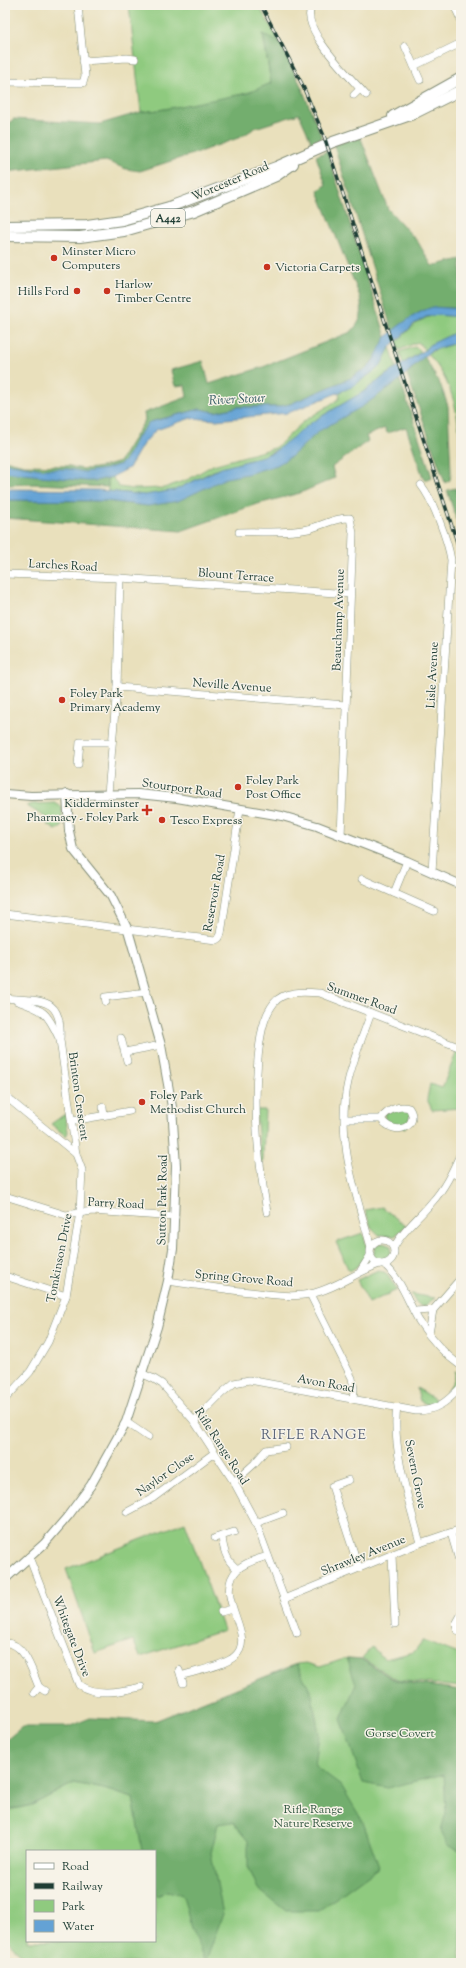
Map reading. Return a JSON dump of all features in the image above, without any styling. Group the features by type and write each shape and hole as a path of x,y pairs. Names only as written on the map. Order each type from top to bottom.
{"highway":[{"name":"Worcester Road","path":"5,226 87,224 122,220 190,200 276,167 351,135 393,116 461,78"},
{"name":"Worcester Road","path":"351,135 413,114 461,90"},
{"name":"Worcester Road","path":"5,236 80,237 124,231 194,211 269,179 317,149"}],"main road":[{"name":"Stourport Road","path":"5,794 30,796 108,794 157,796 240,809 297,820 406,861 461,885"},
{"name":"Sutton Park Road","path":"5,1579 44,1544 68,1516 91,1485 126,1422 143,1374 157,1327 168,1281 173,1249 176,1166 172,1107 161,1045 128,930 111,896 73,849 69,831 67,794"}],"street":[{"path":"5,82 83,83 85,76 78,5"},
{"path":"313,5 310,8 309,18 321,43 366,95"},
{"path":"454,5 461,20"},
{"path":"414,66 461,43"},
{"path":"405,46 420,80"},
{"path":"83,61 135,58"},
{"path":"354,95 360,89"},
{"name":"Lisle Avenue","path":"421,485 428,494 448,545 451,560 432,872"},
{"name":"Beauchamp Avenue","path":"239,532 297,531 308,529 342,517 350,518 353,533 341,836"},
{"name":"Larches Road","path":"5,574 120,578"},
{"path":"108,794 117,687 120,578"},
{"name":"Blount Terrace","path":"120,578 350,594"},
{"name":"Neville Avenue","path":"117,687 346,705"},
{"path":"78,765 80,742 112,742"},
{"name":"Reservoir Road","path":"128,930 212,941 219,938 240,809"},
{"path":"394,893 406,861"},
{"path":"362,879 434,911"},
{"path":"5,914 128,930"},
{"path":"105,997 147,992"},
{"name":"Summer Road","path":"267,1212 256,1141 255,1094 260,1042 274,1003 290,994 309,992 320,993 461,1048"},
{"name":"Brinton Crescent","path":"8,998 34,1007 43,1012 51,1019 60,1040"},
{"name":"Brinton Crescent","path":"8,998 40,1001 49,1004 55,1009 61,1031 60,1040 76,1154"},
{"path":"372,1013 348,1084 345,1119 350,1177 366,1227 374,1260 392,1271 414,1311 429,1334 451,1359 461,1366"},
{"path":"121,1038 127,1061"},
{"path":"125,1052 161,1045"},
{"path":"5,1096 76,1154"},
{"path":"103,1107 104,1115"},
{"path":"72,1121 130,1111"},
{"path":"345,1119 381,1119"},
{"path":"392,1271 394,1247 398,1238 433,1202 452,1173 461,1153"},
{"name":"Tomkinson Drive","path":"5,1399 30,1372 48,1342 66,1296 80,1212 82,1170 76,1154"},
{"path":"452,1173 461,1177"},
{"name":"Parry Road","path":"5,1196 66,1215 92,1211 175,1217"},
{"path":"366,1227 380,1240 389,1242 394,1247"},
{"path":"371,1250 380,1240 398,1238"},
{"name":"Spring Grove Road","path":"361,1270 371,1250"},
{"path":"382,1264 392,1260"},
{"name":"Spring Grove Road","path":"168,1281 269,1294 310,1294 326,1289 361,1270 382,1264"},
{"path":"5,1276 66,1296"},
{"path":"429,1334 433,1310 461,1278"},
{"path":"310,1294 352,1378 354,1389 353,1399"},
{"path":"414,1311 433,1310"},
{"name":"Rifle Range Road","path":"143,1374 162,1384 194,1421 234,1482 256,1523 297,1633"},
{"name":"Avon Road","path":"194,1421 222,1392 234,1383 250,1380 416,1411 428,1411 446,1402 461,1388"},
{"name":"Severn Grove","path":"397,1407 395,1419 398,1446 409,1503 420,1543"},
{"path":"126,1422 148,1437"},
{"path":"234,1482 254,1464 266,1450 286,1447"},
{"name":"Naylor Close","path":"127,1512 153,1498 214,1453"},
{"path":"349,1480 332,1486 359,1568"},
{"path":"256,1523 283,1512"},
{"name":"Shrawley Avenue","path":"284,1599 420,1543 461,1529"},
{"path":"234,1532 218,1537 224,1552 233,1566 238,1569"},
{"path":"452,1533 461,1567"},
{"path":"392,1555 395,1624"},
{"path":"181,1676 228,1660 239,1652 242,1638 232,1609 231,1579 238,1569 247,1563 268,1556"},
{"name":"Whitegate Drive","path":"29,1557 79,1685 88,1691 97,1692 141,1687"},
{"path":"221,1612 232,1609"},
{"path":"461,1616 456,1624 457,1630 461,1632"},
{"path":"5,1644 16,1645 23,1652 40,1690"}],"green space":[{"path":"129,5 258,5 280,42 263,34 271,83 247,93 189,105 141,112"},
{"path":"263,34 280,42 301,86 322,138 312,143 299,114 255,128 241,137 140,171 126,169 106,161 5,172 5,124 8,125 13,119 100,124 141,112 248,93 271,83"},
{"path":"360,136 388,209 418,242 432,266 461,259 461,309 439,308 423,311 416,314 393,333 334,145"},
{"path":"327,151 386,337 378,354 364,371 361,371 351,378 290,404 277,407 238,407 215,412 200,409 150,422 138,436 126,459 121,464 107,469 108,487 34,484 5,485 5,460 24,465 70,466 82,469 101,467 119,462 145,420 144,413 187,397 185,385 175,386 171,370 203,361 209,384 263,367 351,332 361,316 360,297 318,191 326,185 316,156"},
{"path":"431,316 461,317 461,330 429,345 425,350 418,342 399,350 396,343 410,329 419,322"},
{"path":"461,341 461,471 458,422 454,401 441,371 427,353"},
{"path":"390,347 396,367 363,392 312,422 281,447 263,456 213,471 175,490 145,495 108,491 108,478 112,477 119,487 133,489 164,488 189,479 213,465 274,448 304,421 339,399 340,391 370,375"},
{"path":"414,347 419,349 421,352 403,363 399,352"},
{"path":"424,356 441,386 448,406 451,472 450,480 445,483 407,374"},
{"path":"400,380 432,477 424,480 406,427 387,433 385,428 366,436 368,441 332,467 335,478 300,493 254,505 181,531 5,518 5,500 106,501 139,505 253,466"},
{"path":"456,488 461,519 461,534 447,490"},
{"path":"55,803 62,807 62,827 56,830 48,825 48,819 27,806 32,804"},
{"path":"457,1051 461,1053 461,1108 432,1110 427,1099 430,1084 442,1088"},
{"path":"398,1108 412,1112 405,1128 384,1123 385,1113"},
{"path":"256,1110 265,1110 263,1160 261,1169"},
{"path":"65,1114 68,1132 66,1136 51,1124"},
{"path":"382,1207 406,1226 395,1236 379,1235 371,1227 365,1210"},
{"path":"363,1233 368,1250 361,1263 349,1271 336,1242"},
{"path":"383,1243 391,1246 390,1257 386,1262 375,1260 373,1255 376,1245"},
{"path":"378,1270 386,1273 397,1290 369,1303 357,1280"},
{"path":"411,1294 435,1298 423,1307 416,1303"},
{"path":"455,1371 461,1374 460,1382 453,1392 443,1399 455,1378"},
{"path":"417,1388 438,1401 428,1405 420,1401"},
{"path":"185,1522 224,1630 140,1657 133,1640 95,1653 66,1569"},
{"path":"423,1640 461,1655 461,1687 397,1680 362,1658 372,1647 385,1659 414,1652"},
{"name":"Rifle Range Nature Reserve","path":"347,1658 361,1659 396,1681 461,1690 461,1963 45,1963 36,1954 27,1961 5,1938 5,1811 32,1805 74,1783 104,1789 133,1798 155,1721 297,1664 306,1663 320,1667"},
{"name":"Gorse Covert","path":"347,1658 361,1659 396,1681 461,1690 461,1852 447,1845 441,1830 446,1813 444,1774 388,1788 363,1783 341,1719 356,1684"},
{"path":"297,1664 312,1695 319,1734 315,1766 341,1785 363,1822 379,1867 318,1911 286,1911 258,1889 248,1866 248,1840 233,1822 218,1824 211,1853 223,1914 205,1963 191,1928 183,1895 168,1891 157,1896 156,1895 156,1850 142,1850 133,1798 104,1789 74,1783 32,1805 5,1811 5,1741 22,1727 68,1727 90,1718 155,1721"}],"water":[{"path":"433,307 461,309 461,317 437,315 426,317 414,324 390,347 381,365 377,369 352,387 288,413 216,420 191,418 156,430 143,444 129,468 112,477 95,481 5,472 5,463 42,469 68,469 85,472 106,469 121,464 126,459 138,436 150,422 200,409 215,412 238,407 277,407 290,404 351,378 361,371 364,371 373,361 386,337 391,332 413,316"},
{"path":"461,330 461,341 430,351 397,382 363,406 319,431 292,456 277,465 247,474 226,478 178,501 148,506 106,501 5,500 5,489 98,490 145,495 175,490 221,468 274,452 312,422 363,392 393,370 425,350 429,345"}],"railway":[{"path":"261,5 302,84 324,136 461,554"}],"place":[{"name":"Minster Micro Computers","path":"54,258"},
{"name":"Victoria Carpets","path":"267,267"},
{"name":"Hills Ford","path":"77,291"},
{"name":"Harlow Timber Centre","path":"107,291"},
{"name":"Foley Park Primary Academy","path":"62,700"},
{"name":"Foley Park Post Office","path":"238,787"},
{"name":"Kidderminster Pharmacy - Foley Park","path":"147,810"},
{"name":"Tesco Express","path":"162,820"},
{"name":"Foley Park Methodist Church","path":"142,1102"}],"district":[{"name":"RIFLE RANGE","path":"314,1434"}],"water label":[{"name":"River Stour","path":"237,398"}]}
